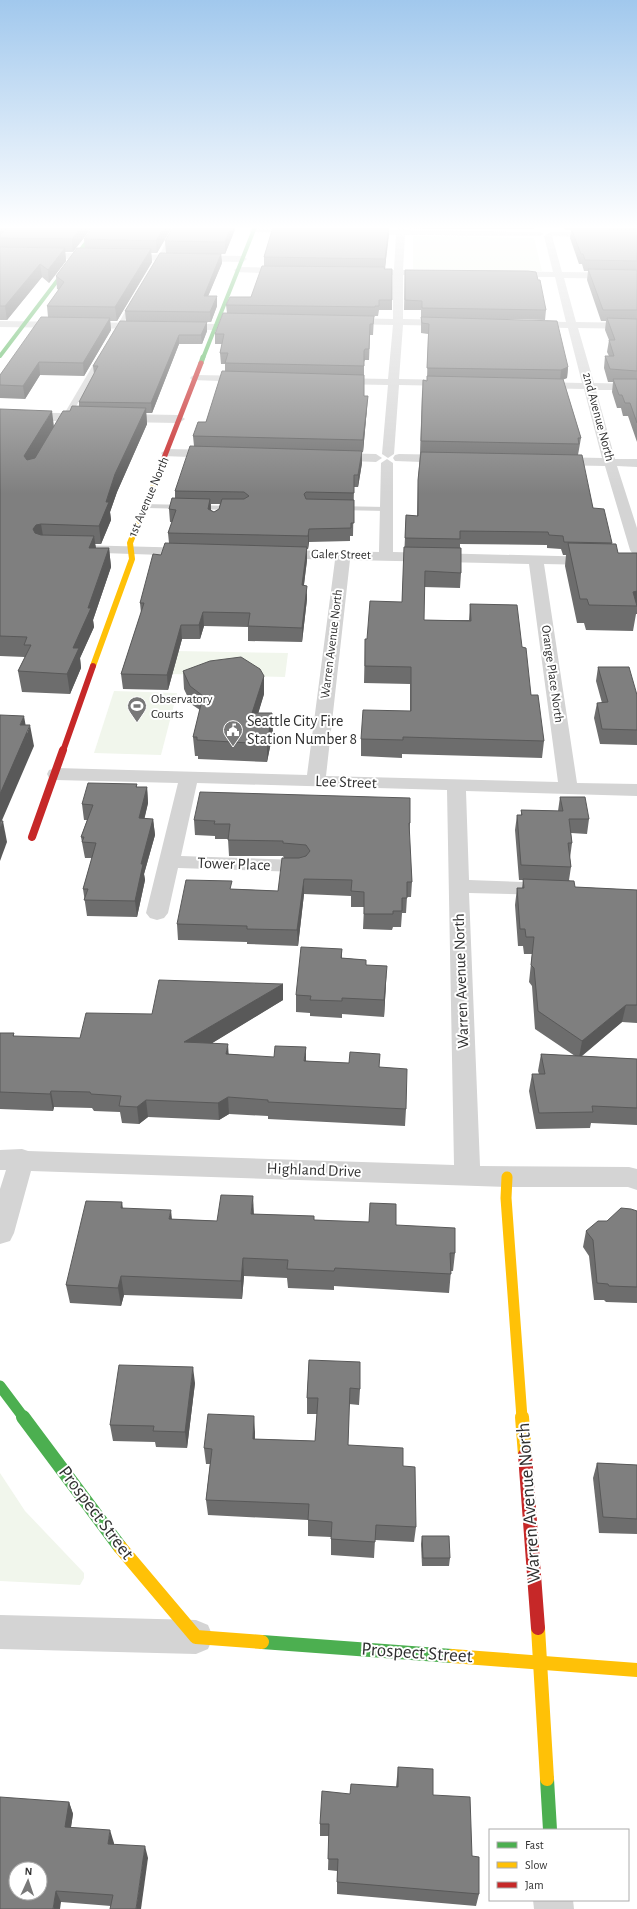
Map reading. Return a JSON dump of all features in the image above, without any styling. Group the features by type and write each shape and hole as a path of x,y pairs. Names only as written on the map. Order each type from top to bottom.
{"street":[{"path":"0,356 30,316"},
{"name":"1st Avenue North","path":"32,837 56,774 132,559 130,543 167,453 219,316"},
{"path":"386,556 387,458 398,316"},
{"name":"2nd Avenue North","path":"571,316 610,463 637,550"},
{"path":"0,324 119,326 216,323 231,319"},
{"path":"331,321 458,323"},
{"path":"519,324 637,326"},
{"path":"196,378 262,380"},
{"path":"323,381 461,383"},
{"path":"524,385 637,387"},
{"path":"0,416 179,419"},
{"path":"167,453 230,455"},
{"path":"323,457 466,460"},
{"path":"543,461 637,463"},
{"path":"67,549 203,552"},
{"name":"Galer Street","path":"264,554 637,562"},
{"name":"Warren Avenue North","path":"316,781 343,555"},
{"name":"Orange Place North","path":"536,560 568,788"},
{"name":"Lee Street","path":"56,774 637,790"},
{"path":"158,913 189,778"},
{"name":"Warren Avenue North","path":"456,786 467,1175"},
{"name":"Tower Place","path":"170,862 299,866"},
{"path":"458,886 573,890"},
{"path":"0,1233 11,1160"},
{"name":"Highland Drive","path":"11,1160 467,1175 634,1177"},
{"name":"Warren Avenue North","path":"507,1176 507,1206 540,1662 550,1829"},
{"name":"Prospect Street","path":"0,1386 122,1549 196,1637"},
{"name":"Prospect Street","path":"0,1632 196,1637 637,1670"}],"lane":[{"path":"55,436 125,316"},
{"path":"146,506 217,511 244,508"},
{"path":"331,508 386,509"}],"shaded area":[{"name":"Observatory Courts","path":"176,651 288,653 285,677 170,674"},
{"name":"Observatory Courts","path":"114,691 177,693 161,755 94,753"},
{"path":"0,1473 25,1511 84,1573 84,1578 80,1585 0,1581"}],"building":[{"path":"222,316 374,316 373,324 370,324 369,349 365,349 364,351 364,366 225,363 228,353 220,353 224,334 215,334"},
{"path":"41,317 110,318 83,363 39,362 23,386 0,385 0,375"},
{"path":"421,317 557,321 568,367 561,370 427,368 429,324 422,323"},
{"path":"607,318 637,319 637,371 610,369 605,356 614,356 609,340 615,340"},
{"path":"120,321 207,322 201,335 179,335 151,403 79,402 98,366 93,366"},
{"path":"222,371 364,375 364,396 368,396 363,440 193,436 198,422 206,422"},
{"path":"427,376 563,379 581,438 578,438 579,444 421,441 423,380 427,381"},
{"path":"613,379 637,379 637,423 630,403 625,403 622,395 619,395"},
{"path":"72,406 146,408 115,474 106,502 109,502 99,526 41,524 36,525 33,529 35,533 41,535 94,536 89,548 109,548 88,608 91,608 73,648 79,648 67,674 18,671 31,645 24,645 27,637 0,636 0,409 52,411 24,456 27,460 35,458 63,411 70,411"},
{"path":"190,446 362,451 358,475 354,475 354,493 306,492 304,494 306,499 354,500 354,523 351,523 351,528 309,529 308,536 168,533 176,510 169,509 172,498 210,499 208,509 214,512 219,509 222,499 244,499 249,496 244,492 175,491"},
{"path":"421,452 582,455 593,508 604,509 612,543 564,542 563,536 549,535 548,532 460,531 460,539 405,538 406,515 418,516 418,480"},
{"path":"165,543 307,547 302,585 307,586 302,628 248,626 250,613 203,612 199,625 181,625 167,675 121,674 144,603 140,603 153,554 161,555"},
{"path":"568,543 616,544 618,553 637,553 637,591 633,592 637,606 589,605 587,599 580,599"},
{"path":"404,547 461,548 461,573 425,571 424,620 471,621 470,604 517,605 522,647 526,648 531,695 538,695 544,741 403,737 403,740 361,739 363,710 411,711 411,667 365,666 365,639 367,639 370,601 402,602"},
{"path":"241,657 260,669 264,676 252,713 272,713 267,744 197,740 197,737 193,737 203,696 190,686 183,671 210,661"},
{"path":"598,667 629,667 637,695 637,730 602,729 597,703 608,702"},
{"path":"0,715 24,716 20,725 30,725 0,794"},
{"path":"88,783 137,784 136,787 147,787 139,818 153,819 141,864 143,864 135,901 84,900 88,889 83,889 96,843 82,842 84,837 81,837 93,805 82,804"},
{"path":"200,792 410,798 409,823 412,882 407,882 407,898 402,898 402,911 393,911 393,914 364,914 364,892 351,891 352,880 304,879 297,930 247,929 247,926 177,924 186,880 232,881 230,889 278,891 282,858 299,858 306,856 310,851 306,845 283,843 283,841 228,840 230,824 214,824 215,821 194,820"},
{"path":"560,797 585,797 589,819 569,819 572,843 568,843 571,867 521,865 517,815 522,815 521,810 563,811"},
{"path":"0,821 3,821 0,829"},
{"path":"523,879 574,881 575,887 637,890 637,1005 626,1005 582,1041 538,1011 534,968 531,965 534,937 526,937 525,929 520,929 517,888 524,888"},
{"path":"301,947 342,949 341,958 366,960 366,965 387,966 384,1000 342,998 342,1001 310,1000 311,996 296,995"},
{"path":"159,980 283,984 184,1042 228,1044 226,1054 274,1057 275,1046 306,1047 304,1061 349,1063 350,1052 380,1054 379,1067 407,1069 406,1109 268,1102 268,1100 228,1097 218,1103 146,1100 137,1107 119,1106 121,1096 91,1094 90,1092 51,1091 50,1094 0,1092 0,1033 14,1033 13,1036 80,1038 86,1013 152,1014"},
{"path":"541,1054 637,1059 637,1108 592,1106 593,1112 539,1113 532,1074 545,1074"},
{"path":"221,1195 253,1196 251,1214 314,1216 314,1220 369,1222 370,1203 396,1204 396,1225 455,1228 455,1253 450,1253 451,1274 335,1268 334,1271 287,1269 288,1260 243,1258 241,1281 121,1276 118,1288 66,1285 86,1201 122,1202 121,1208 171,1210 169,1219 217,1221"},
{"path":"621,1208 637,1211 637,1287 609,1286 608,1284 597,1283 593,1240 586,1231 598,1221 607,1221"},
{"path":"309,1360 360,1362 360,1389 350,1388 348,1445 403,1448 403,1466 415,1467 416,1527 376,1525 375,1542 331,1539 332,1522 308,1520 309,1504 206,1500 212,1449 204,1448 208,1414 254,1416 253,1439 315,1441 318,1398 307,1398"},
{"path":"119,1365 193,1367 185,1432 153,1431 154,1426 110,1425"},
{"path":"597,1463 637,1465 637,1519 603,1517"},
{"path":"422,1536 449,1536 450,1558 423,1558"},
{"path":"398,1767 433,1769 433,1795 470,1797 472,1856 479,1857 479,1894 337,1882 338,1859 328,1859 329,1824 320,1824 322,1791 350,1794 351,1784 398,1787"},
{"path":"0,1797 69,1802 65,1827 110,1830 108,1844 145,1846 136,1909 110,1909 113,1895 56,1891 53,1909 0,1909"}],"traffic: fast":[{"path":"0,356 30,316"},
{"path":"201,363 220,316"},
{"path":"0,1386 120,1547"},
{"path":"262,1642 452,1656"},
{"path":"547,1779 550,1829"}],"traffic: slow":[{"path":"93,666 132,559 130,543 155,481"},
{"path":"507,1177 506,1198 525,1455"},
{"path":"120,1547 196,1637 262,1642"},
{"path":"538,1628 547,1779"},
{"path":"452,1656 637,1670"}],"traffic: jam":[{"path":"155,481 201,363"},
{"path":"32,837 93,666"},
{"path":"525,1455 538,1628"}],"place":[{"name":"Observatory Courts","path":"137,723"},
{"name":"Seattle City Fire Station Number 8","path":"233,747"}]}
